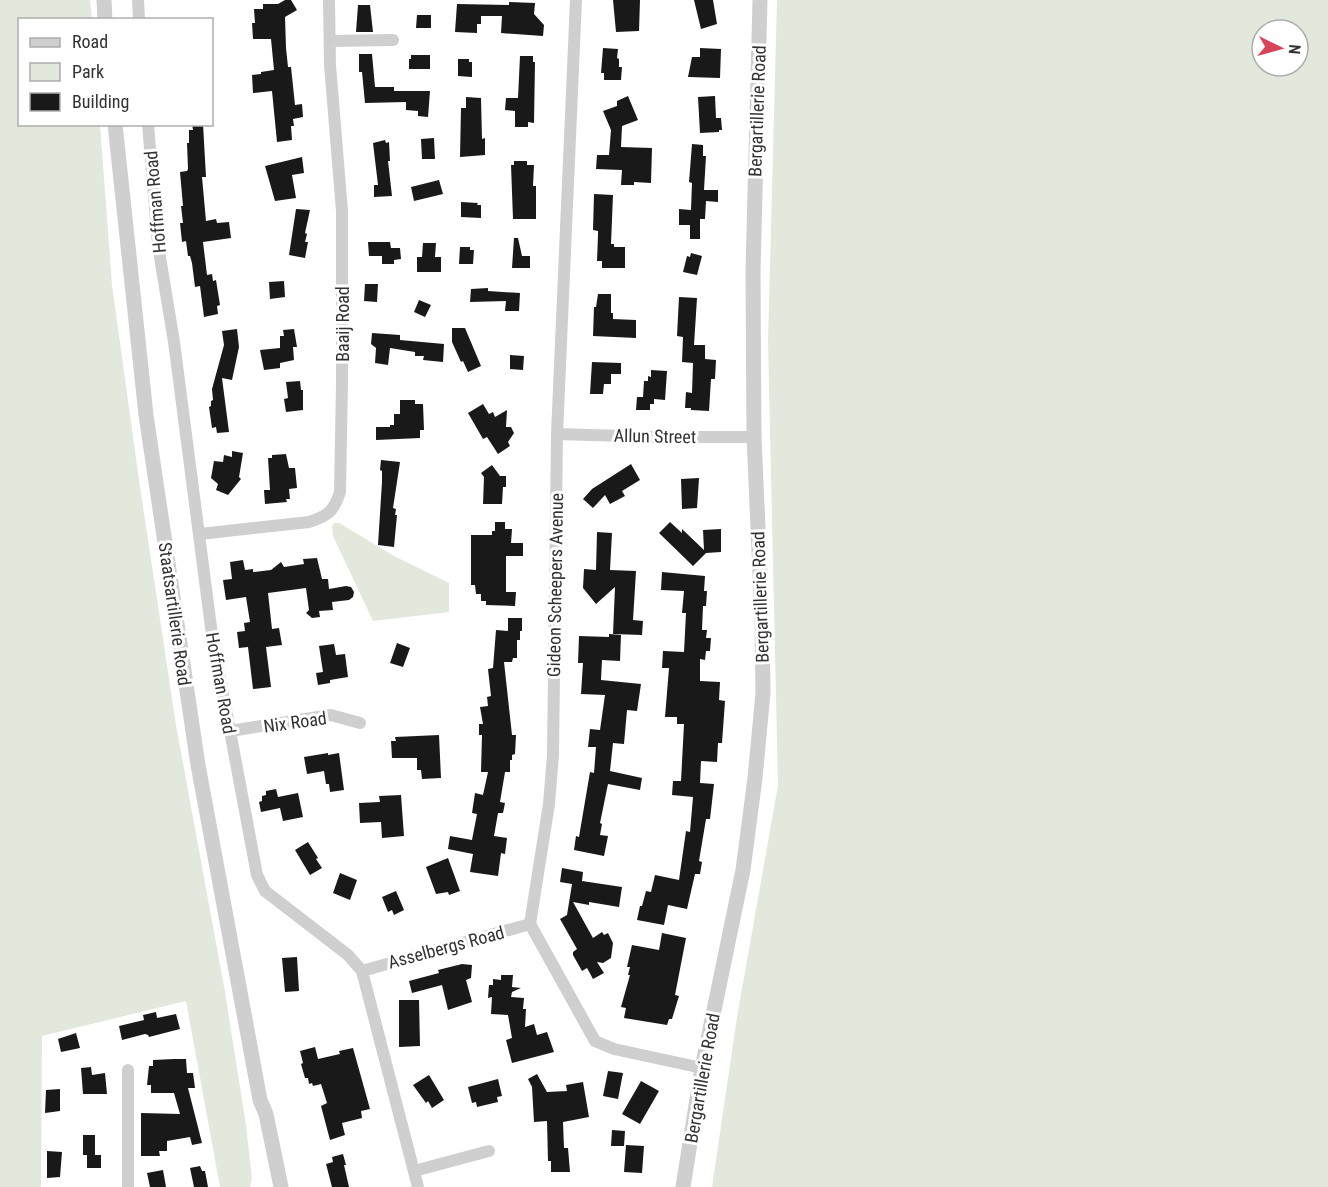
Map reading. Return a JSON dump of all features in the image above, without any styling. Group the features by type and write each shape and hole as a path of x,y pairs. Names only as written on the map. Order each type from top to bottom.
{"street":[{"path":"104,0 105,18"},
{"path":"138,0 139,18"},
{"name":"Baaij Road","path":"200,534 309,522 322,518 335,506 340,492 342,211 329,0"},
{"name":"Gideon Scheepers Avenue","path":"530,924 549,804 553,755 557,434 576,0"},
{"name":"Bergartillerie Road","path":"683,1187 702,1068 743,870 763,693 754,437 753,271 760,0"},
{"path":"330,41 393,40"},
{"name":"Staatsartillerie Road","path":"115,126 146,415 196,753 260,1100 266,1114 281,1187"},
{"name":"Hoffman Road","path":"148,126 158,245 174,342 212,635 257,875 262,888 348,955 362,971 418,1187"},
{"name":"Allun Street","path":"557,434 754,437"},
{"name":"Nix Road","path":"230,731 331,715 360,723"},
{"path":"530,924 595,1041 614,1049 702,1068"},
{"name":"Asselbergs Road","path":"362,971 530,924"},
{"path":"128,1070 128,1187"},
{"name":"Staatsartillerie Road","path":"260,1100 259,1117 271,1187"},
{"path":"414,1171 489,1152"}],"green space":[{"path":"0,0 90,0 92,18 18,18 18,126 100,126 112,285 139,480 176,725 225,992 252,1179 250,1187 220,1187 186,1001 42,1036 41,1187 0,1187"},
{"path":"777,0 1328,0 1328,1187 712,1187 737,1017 778,785 768,342"},
{"path":"334,523 339,523 394,556 449,583 449,612 373,621 333,536"}],"building":[{"path":"291,0 297,10 285,17 286,48 288,67 291,67 295,105 302,104 303,117 293,119 292,140 277,142 272,91 253,93 252,75 274,70 271,39 253,39 252,23 255,23 254,9 263,9 263,4 278,4"},
{"path":"613,0 640,0 639,31 616,32"},
{"path":"694,0 713,0 717,24 701,29"},
{"path":"509,2 535,3 534,14 544,25 543,36 501,33 502,16 481,16 481,24 477,24 477,33 455,32 457,4 509,5"},
{"path":"358,5 370,5 373,32 356,32"},
{"path":"417,15 431,15 431,28 416,28"},
{"path":"603,48 618,49 619,67 622,67 621,80 604,80 604,73 601,73"},
{"path":"700,48 721,49 720,78 688,77 692,57 700,57"},
{"path":"359,54 372,54 375,87 394,87 394,91 430,91 428,117 418,116 418,111 406,110 406,102 365,103 362,72 359,72"},
{"path":"411,55 430,55 430,69 409,69"},
{"path":"520,56 533,56 533,62 535,62 534,123 528,122 528,127 515,127 515,111 505,110 506,98 518,98"},
{"path":"458,59 469,59 469,62 472,62 472,77 458,76"},
{"path":"628,96 638,120 622,126 621,147 652,148 651,183 634,182 634,185 621,185 622,170 596,169 597,155 609,155 611,130 603,111 617,106 617,101"},
{"path":"715,96 716,118 721,118 722,130 700,133 698,97"},
{"path":"466,97 481,98 482,139 485,138 485,155 460,157 461,108 466,108"},
{"path":"192,126 203,126 206,177 202,177 206,221 216,219 217,223 229,222 231,238 203,242 207,275 212,274 213,281 216,280 220,305 217,306 218,314 204,317 200,286 195,287 192,263 188,256 186,241 182,242 180,223 183,223 181,206 183,206 180,172 188,169 187,143 189,143 189,130 193,130"},
{"path":"434,138 435,159 422,159 421,139"},
{"path":"385,140 386,143 389,142 390,161 388,161 392,196 374,197 374,185 378,185 373,143"},
{"path":"692,144 703,145 703,156 706,156 704,190 718,190 718,202 706,201 705,219 700,219 700,239 690,239 690,225 679,225 679,209 691,210 692,183 689,182"},
{"path":"302,157 304,173 292,175 296,198 275,201 265,166"},
{"path":"514,161 527,161 527,165 534,165 536,219 513,219 511,165 514,165"},
{"path":"439,180 443,194 414,201 411,187"},
{"path":"594,194 613,195 611,244 614,244 614,247 625,247 625,268 602,268 602,261 597,261 598,231 593,230"},
{"path":"461,202 481,205 481,218 461,217"},
{"path":"296,209 310,210 305,233 307,234 305,242 308,242 305,258 289,255"},
{"path":"514,238 518,238 522,256 530,256 530,268 512,268"},
{"path":"368,242 390,242 391,248 400,248 401,259 394,260 394,264 382,264 382,256 369,256"},
{"path":"423,243 436,243 435,257 441,257 441,272 417,272 417,257 422,257"},
{"path":"460,247 470,247 470,250 474,250 473,264 459,264"},
{"path":"691,253 702,256 697,275 683,272 687,256 690,257"},
{"path":"284,281 285,297 270,299 269,282"},
{"path":"365,284 378,284 377,302 364,301"},
{"path":"488,288 488,291 520,293 519,311 505,311 506,301 470,302 471,289"},
{"path":"598,294 611,294 613,319 636,320 636,338 593,336 594,307 596,307"},
{"path":"679,297 697,298 694,345 705,345 705,359 716,360 715,379 711,379 709,411 685,408 686,392 692,393 693,363 682,362 683,337 677,336"},
{"path":"419,300 431,305 425,317 414,312"},
{"path":"452,328 465,328 481,366 468,372 452,342"},
{"path":"237,329 239,347 232,380 222,378 229,432 217,433 216,427 212,428 209,407 213,400 212,389 224,345 222,331"},
{"path":"294,329 297,347 293,347 294,360 280,363 280,368 264,370 260,350 280,348 280,336 284,336 283,330"},
{"path":"372,333 400,335 400,340 444,344 443,362 423,360 424,356 415,356 415,352 390,348 388,365 375,363 376,348 371,344"},
{"path":"510,355 524,356 523,370 510,369"},
{"path":"592,362 621,363 621,374 611,374 611,384 604,384 603,394 590,394"},
{"path":"651,370 667,371 665,400 654,399 654,404 650,404 650,410 636,410 637,397 643,397 644,381 648,381 648,376 651,377"},
{"path":"300,381 301,390 303,390 303,410 286,412 284,399 288,398 286,382"},
{"path":"400,400 415,400 415,404 423,404 424,430 420,430 420,438 376,440 376,427 394,425 394,414 400,414"},
{"path":"483,404 489,414 493,412 495,417 507,410 506,427 511,427 514,433 508,442 510,446 498,454 487,437 483,439 468,413"},
{"path":"232,451 243,453 239,477 241,479 228,495 216,490 218,484 211,478 214,461 223,462 224,455 232,457"},
{"path":"286,454 289,468 295,468 297,488 289,489 290,499 286,499 287,502 265,504 264,490 270,490 268,458 272,458 272,455"},
{"path":"381,460 400,462 393,508 396,509 395,515 397,515 394,547 378,545"},
{"path":"631,464 640,480 622,491 625,496 610,504 605,495 593,508 583,499 592,489"},
{"path":"492,465 500,476 506,476 502,504 483,504 484,477 481,473"},
{"path":"699,478 697,508 682,509 681,479"},
{"path":"495,522 505,522 505,529 512,529 511,543 523,543 523,556 506,556 506,592 516,592 515,606 486,605 486,601 481,601 481,594 476,594 475,585 471,585 471,535 492,535 492,531 495,531"},
{"path":"670,522 682,533 682,529 704,550 703,530 721,529 721,552 706,553 693,566 659,533"},
{"path":"597,532 612,533 610,570 636,571 633,620 643,621 642,635 613,634 615,587 596,604 583,588 584,569 596,570"},
{"path":"317,558 322,579 328,579 329,589 351,587 354,592 353,597 349,600 332,602 333,610 319,611 320,617 312,618 306,613 309,610 306,588 268,593 272,629 279,628 282,645 266,647 271,687 253,689 248,647 239,648 237,632 245,631 244,623 250,622 246,597 226,600 223,580 232,579 230,562 243,560 245,570 253,569 253,572 271,570 281,562 284,567 304,564 303,559"},
{"path":"662,572 705,576 704,591 707,591 706,606 703,606 702,630 707,630 706,638 711,638 710,651 706,651 705,660 700,659 700,681 720,682 719,700 725,701 722,743 718,743 717,762 701,761 700,783 714,784 710,819 706,819 699,861 702,862 700,874 695,874 687,909 668,905 664,925 637,920 640,906 642,906 646,891 651,892 655,875 679,880 686,831 690,832 693,797 672,795 673,781 681,781 684,724 677,724 677,717 665,717 669,668 662,668 663,651 684,652 686,613 682,613 684,591 661,590"},
{"path":"508,618 522,618 522,631 520,631 520,640 517,640 517,658 513,658 512,662 504,662 512,735 516,735 515,754 510,760 510,772 505,772 500,802 505,803 503,813 498,813 494,836 507,838 505,854 501,853 498,876 470,872 473,854 448,849 450,836 472,840 477,814 472,813 475,793 483,795 488,772 481,772 482,735 479,735 479,724 483,724 480,707 488,706 487,697 491,696 488,669 493,668 496,630 508,631"},
{"path":"609,634 621,635 620,661 602,660 601,680 641,684 637,711 627,710 624,744 613,743 610,771 642,778 640,790 608,784 600,823 602,824 600,835 608,836 604,856 574,850 576,836 579,837 590,772 594,773 596,747 588,747 590,729 600,730 605,695 581,694 583,663 578,663 579,636 609,637"},
{"path":"397,643 410,648 403,667 390,663"},
{"path":"334,644 336,655 345,654 348,677 318,685 316,673 323,672 319,646"},
{"path":"439,735 441,778 422,779 421,770 417,770 417,758 392,758 391,741 396,741 395,737"},
{"path":"328,753 328,755 339,753 344,790 330,792 324,771 307,774 304,757"},
{"path":"276,789 278,797 298,793 303,817 283,821 280,808 261,812 259,802 262,801 262,796 266,795 266,791"},
{"path":"401,795 404,836 382,838 381,822 360,823 359,803 380,802 379,796"},
{"path":"308,842 322,868 310,875 295,850"},
{"path":"448,858 460,891 449,895 448,892 436,894 426,867"},
{"path":"562,868 583,872 582,881 622,887 619,907 573,902 593,938 602,932 604,935 608,933 613,943 611,958 603,963 597,962 604,973 593,979 587,968 582,971 573,955 577,949 560,919 567,915 572,884 560,882"},
{"path":"340,873 357,880 350,900 333,893"},
{"path":"396,891 404,910 394,915 392,910 388,912 382,897"},
{"path":"662,933 686,938 675,995 679,996 672,1019 669,1019 667,1025 624,1018 626,1008 621,1007 630,975 628,975 630,967 627,967 632,945 659,950"},
{"path":"297,957 299,991 285,992 282,958"},
{"path":"462,964 472,965 471,978 466,980 472,1002 448,1010 442,985 412,993 409,981"},
{"path":"501,975 513,975 512,987 521,988 512,992 511,997 524,998 525,1027 534,1024 537,1035 547,1032 554,1052 512,1063 506,1040 512,1038 508,1015 491,1014 492,997 488,998 489,985 493,985 493,979 501,980"},
{"path":"399,1000 419,1000 420,1046 399,1047"},
{"path":"156,1012 157,1018 176,1014 180,1029 149,1037 145,1034 122,1040 119,1026 144,1020 143,1015"},
{"path":"76,1033 80,1048 61,1052 58,1039"},
{"path":"315,1047 318,1059 340,1054 339,1051 353,1048 370,1109 361,1111 362,1118 342,1123 345,1135 330,1140 321,1106 327,1103 321,1084 313,1086 312,1083 309,1084 301,1064 303,1063 300,1051"},
{"path":"186,1059 187,1073 193,1073 195,1088 188,1088 202,1143 192,1145 190,1137 167,1141 167,1151 159,1151 160,1156 141,1156 141,1113 180,1114 174,1093 151,1093 151,1085 147,1085 149,1066 153,1066 153,1060"},
{"path":"91,1067 92,1075 105,1073 107,1094 83,1094 81,1068"},
{"path":"608,1071 623,1073 618,1099 603,1096"},
{"path":"537,1074 547,1092 567,1091 566,1085 583,1082 589,1117 563,1122 564,1148 568,1148 570,1172 551,1172 551,1161 548,1161 547,1121 534,1122 532,1087 528,1079"},
{"path":"429,1075 444,1100 432,1108 413,1085"},
{"path":"498,1079 502,1096 497,1097 498,1102 477,1107 476,1102 472,1103 468,1087"},
{"path":"641,1081 659,1091 640,1124 622,1114"},
{"path":"60,1089 60,1111 45,1113 46,1090"},
{"path":"612,1130 625,1131 624,1146 611,1146"},
{"path":"83,1135 95,1135 95,1155 101,1155 101,1168 87,1168 87,1155 83,1155"},
{"path":"626,1145 644,1146 642,1173 624,1172"},
{"path":"47,1151 62,1152 60,1177 47,1178"},
{"path":"343,1154 349,1187 332,1187 326,1164 333,1162 332,1157"},
{"path":"200,1166 202,1171 205,1171 208,1187 194,1187 190,1168"},
{"path":"163,1170 166,1187 150,1187 147,1173"}]}
